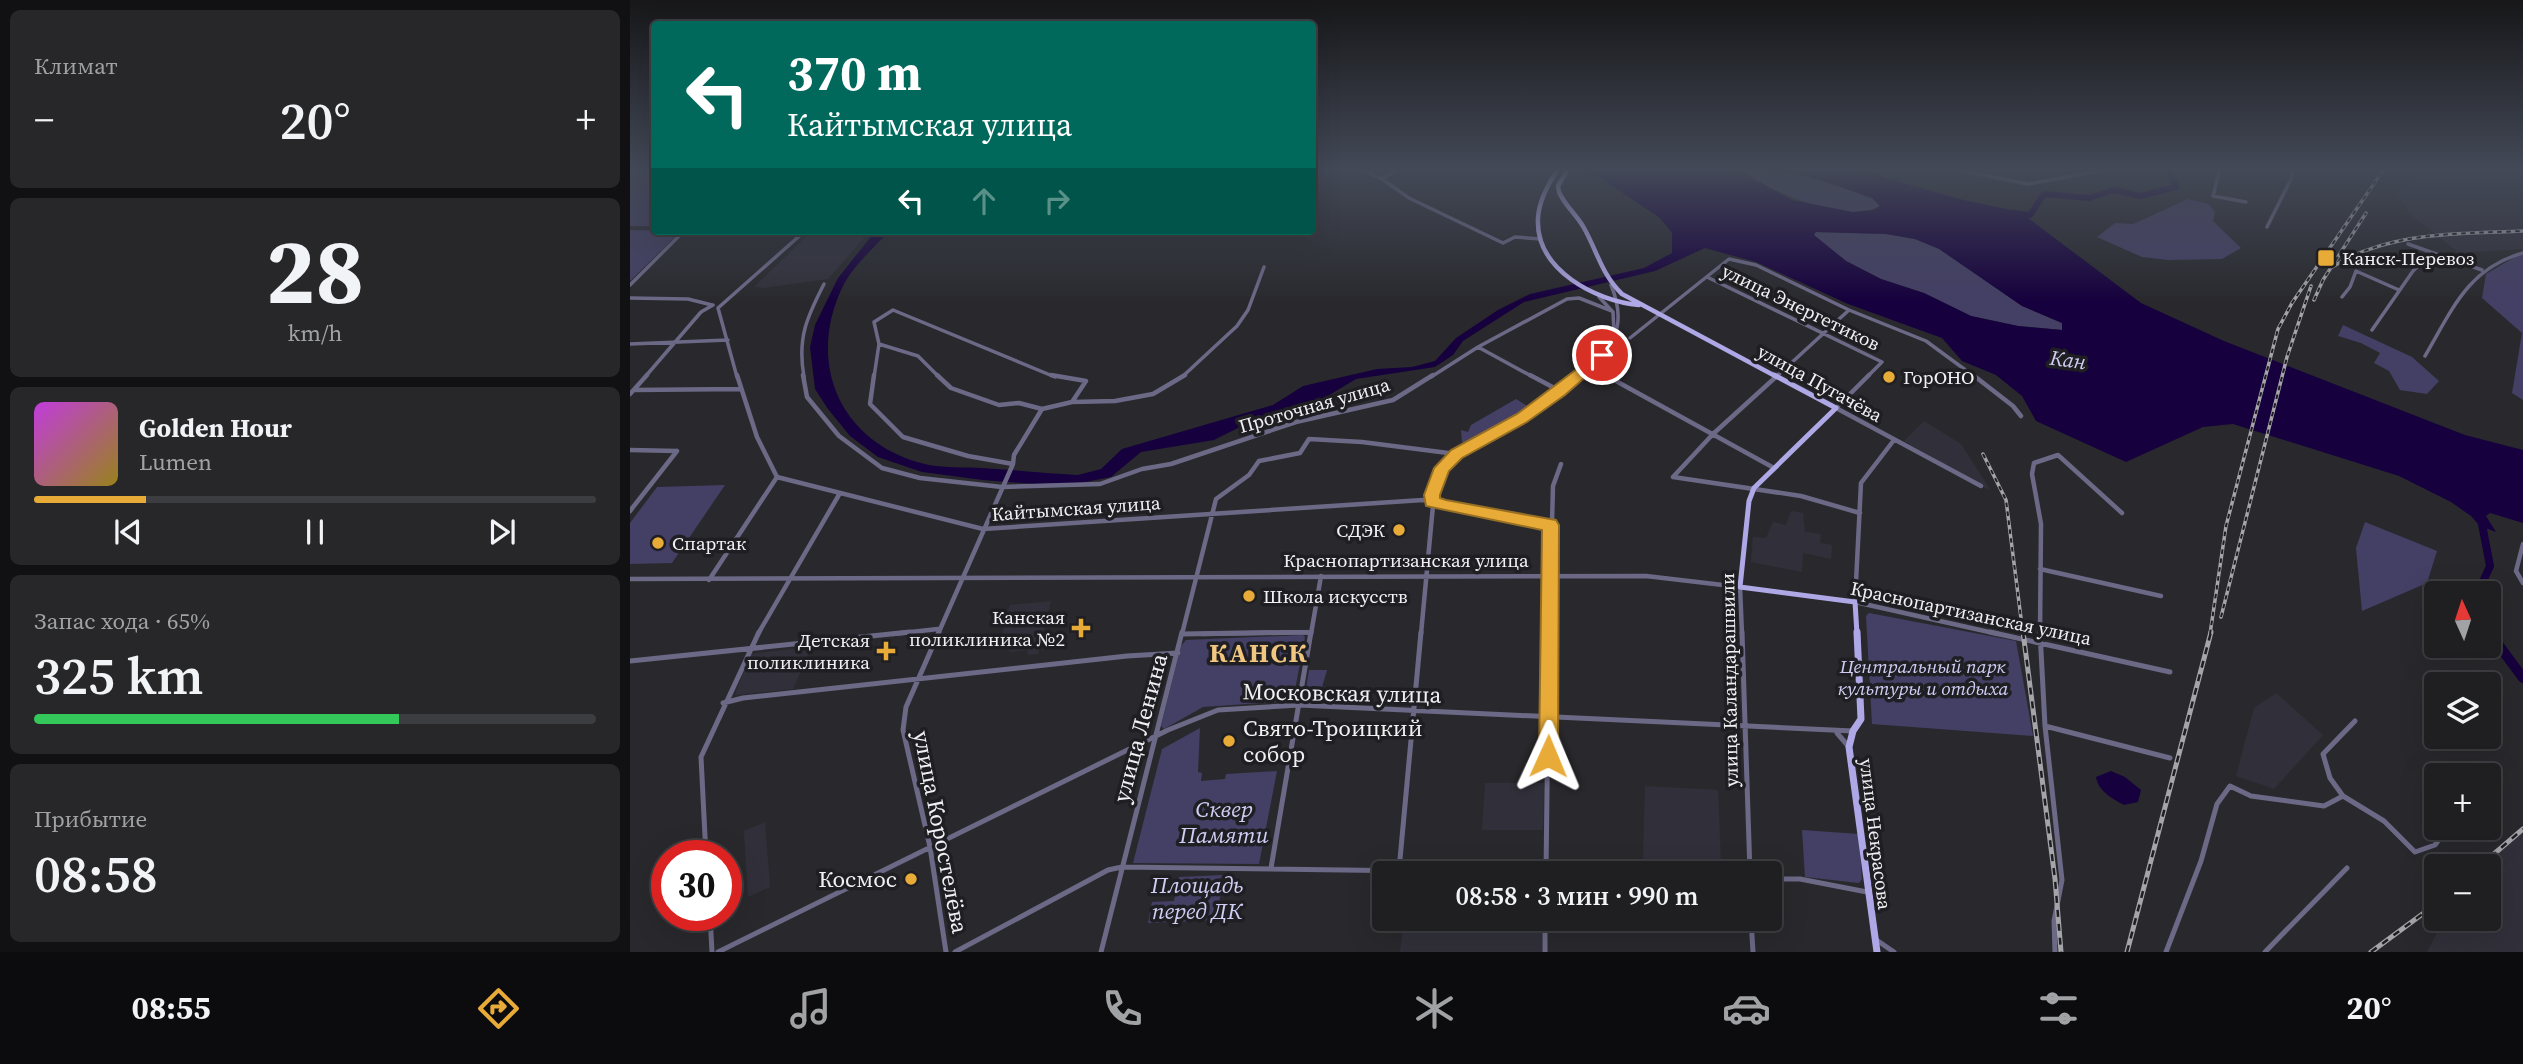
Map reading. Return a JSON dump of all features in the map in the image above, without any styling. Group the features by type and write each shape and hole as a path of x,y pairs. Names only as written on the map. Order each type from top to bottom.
{"main road":[{"path":"1539,213 1542,239"},
{"path":"1573,213 1584,227 1611,285 1645,306"},
{"name":"улица Пугачёва","path":"1542,239 1546,250 1559,267 1599,297 1645,306 1663,314 1836,408"},
{"path":"1754,488 1836,408"},
{"name":"улица Каландарашвили","path":"1740,587 1749,501 1754,488"},
{"name":"Краснопартизанская улица","path":"1740,587 1855,602"},
{"name":"улица Некрасова","path":"1855,602 1861,719 1853,731 1849,747 1877,952"}],"street":[{"path":"1441,213 1503,243 1515,237 1542,239"},
{"path":"2267,227 2274,213"},
{"path":"630,285 680,235"},
{"path":"631,392 701,312 716,307 800,235"},
{"path":"2408,244 2430,254 2454,258 2482,270"},
{"path":"2426,356 2470,281 2488,264 2523,253"},
{"path":"2372,330 2399,290 2430,254"},
{"path":"1630,338 1729,259 1756,265 1849,310 1926,341 2013,406 2021,416"},
{"path":"879,344 918,356 951,388 999,405 1019,403 1042,409 1072,402 1115,401 1153,394 1186,374 1237,326 1248,310 1264,267"},
{"path":"2342,298 2356,271 2399,290"},
{"name":"улица Энергетиков","path":"1707,277 1882,362 1836,408"},
{"name":"Проточная улица","path":"824,284 804,323 801,360 807,397 839,436 882,468 920,478 1002,487 1100,484 1142,469 1171,464 1296,422 1394,400 1478,347 1567,299 1579,298 1612,311"},
{"path":"1400,861 1432,502 1442,468 1456,454 1508,426 1560,391 1602,355 1620,322 1619,303 1611,285"},
{"path":"1599,297 1612,311 1615,321 1612,341"},
{"path":"630,298 688,299 716,307"},
{"path":"709,580 777,477 766,460 740,389 728,340 716,307"},
{"path":"1013,464 968,457 904,437 870,404 879,344 874,322 894,310 1056,377 1086,381 1072,402"},
{"path":"1849,310 1825,335 1713,435 1673,477 1801,496 1860,513"},
{"path":"630,344 728,340"},
{"path":"1478,347 1560,391"},
{"path":"1596,370 1774,468"},
{"path":"631,392 740,389"},
{"name":"улица Пугачёва","path":"1836,408 1981,486"},
{"name":"улица Коростелёва","path":"946,952 930,847 902,723 938,629 1013,464 1014,455 1042,409"},
{"path":"1213,513 1216,499 1249,475 1256,462 1268,457 1300,453 1309,439 1362,442 1456,454"},
{"name":"улица Некрасова","path":"1855,602 1861,482 1894,440"},
{"path":"630,450 677,451 630,511"},
{"path":"2055,952 2054,921 2062,880 2045,726 2040,643 2041,524 2032,474 2034,463 2058,455 2122,513"},
{"path":"1546,861 1550,525 1553,486 1561,464"},
{"name":"Кайтымская улица","path":"777,477 983,529 1412,500 1550,525"},
{"path":"705,840 701,757 748,651 840,493"},
{"name":"улица Ленина","path":"1101,952 1213,513"},
{"path":"2523,544 2516,571 2523,583"},
{"path":"2040,569 2161,596"},
{"path":"1270,868 1321,576"},
{"name":"Краснопартизанская улица","path":"630,579 1646,576 1740,587"},
{"name":"улица Каландарашвили","path":"1740,587 1750,861"},
{"name":"Краснопартизанская улица","path":"1855,602 2170,673"},
{"path":"630,661 748,651 938,629"},
{"path":"1182,635 1311,632"},
{"path":"723,704 743,698 1127,656 1178,653"},
{"name":"Московская улица","path":"718,952 1156,737 1218,710 1299,705 1853,731"},
{"path":"2355,721 2323,754 2330,778 2343,796 2384,821 2415,852 2435,845 2439,840"},
{"path":"2045,726 2170,758"},
{"path":"1836,732 1849,747"},
{"path":"2166,952 2201,861 2217,803 2230,786 2251,796 2323,806 2343,796"},
{"path":"955,952 1108,870 1122,867 1372,870"},
{"path":"2265,952 2347,868"},
{"path":"1782,879 1800,879 1867,892"},
{"path":"711,931 712,952"},
{"path":"1545,931 1545,952"},
{"path":"1752,931 1753,952"},
{"path":"1874,939 1894,952"}],"shaded area":[{"path":"2523,213 2523,249 2459,253 2410,214"},
{"path":"808,235 866,235 828,279 754,287"},
{"path":"1924,421 1961,444 1991,491 1904,441"},
{"path":"1791,511 1803,513 1805,532 1821,534 1820,543 1832,545 1831,559 1803,553 1802,572 1751,562 1753,537 1766,538 1773,522 1786,525"},
{"path":"1051,601 1038,654 1027,655 1028,650 1009,652 1009,647 998,648 1010,605"},
{"path":"811,647 793,689 735,695 750,654"},
{"path":"2276,693 2323,735 2274,789 2236,776 2254,708"},
{"path":"1485,783 1544,783 1543,830 1482,830"},
{"path":"1645,786 1718,790 1721,861 1643,860"},
{"path":"765,822 770,887 748,897 744,831"},
{"path":"2523,826 2523,952 2427,952 2438,931 2501,931 2501,854 2494,854"},
{"path":"1403,931 1542,931 1542,952 1400,952"}],"green space":[{"path":"630,213 651,213 651,226 630,226"},
{"path":"2156,213 2215,213 2213,221 2241,248 2222,259 2168,260 2142,257 2097,237 2115,223 2133,224"},
{"path":"630,230 651,230 651,235 677,235 630,281"},
{"path":"1816,232 1886,234 1915,239 1939,248 2022,306 2062,323 2062,330 2018,326 1971,316 1924,293 1881,279 1846,261 1813,235"},
{"path":"2523,252 2523,400 2512,393 2522,333 2482,298 2486,274"},
{"path":"2343,325 2412,357 2439,381 2427,394 2400,390 2389,371 2374,363 2380,353 2361,343 2338,336"},
{"path":"1516,399 1527,406 1527,411 1465,444 1462,442 1461,430 1468,432 1471,425"},
{"name":"Спартак","path":"725,485 672,563 630,564 630,523 657,487"},
{"path":"2365,522 2437,551 2428,581 2424,581 2424,584 2362,611 2356,548"},
{"name":"Центральный парк культуры и отдыха","path":"1869,613 2016,641 2033,736 1872,724 1866,616"},
{"path":"1305,637 1294,695 1289,701 1203,707 1164,729 1161,726 1181,646 1186,640"},
{"path":"1309,670 1327,670 1318,701 1310,700 1305,695"},
{"name":"Сквер Памяти","path":"1200,728 1198,772 1202,773 1201,781 1225,779 1226,774 1277,771 1259,864 1133,863 1162,749"},
{"path":"1802,830 1859,834 1862,879 1859,883 1805,877"},
{"name":"Площадь перед ДК","path":"1224,875 1216,920 1148,923 1152,902 1174,901 1179,877"}],"water":[{"name":"Кан","path":"1653,213 2022,213 2141,303 2224,341 2465,435 2523,450 2523,523 2490,513 2486,516 2496,532 2480,526 2451,502 2399,476 2233,424 2203,427 2126,462 2036,421 2022,396 1996,375 1962,361 1942,338 1848,304 1756,262 1705,248 1655,271 1524,302 1463,341 1453,355 1435,367 1356,379 1326,397 1258,418 1214,440 1141,452 1111,477 1080,483 1035,484 983,480 922,472 878,457 850,436 815,389 810,347 815,325 838,278 872,235 885,235 844,284 833,314 828,343 830,371 838,397 853,420 873,440 898,455 929,465 1078,475 1101,469 1122,449 1273,405 1303,386 1377,369 1412,367 1435,361 1456,338 1498,310 1530,294 1644,268 1672,253 1672,233","holes":["1816,232 1886,234 1915,239 1939,249 2022,306 2062,323 2062,330 2018,326 1971,316 1924,293 1881,279 1846,261 1814,235"]},
{"path":"2111,771 2125,777 2141,790 2138,802 2124,805 2103,790 2096,777"}],"waterway":[{"path":"2017,213 2031,213"},
{"path":"2481,519 2490,566 2483,581"},
{"path":"2501,648 2523,678"}],"railway":[{"path":"2210,634 2226,526 2278,329 2292,303 2353,213"},
{"path":"2314,300 2323,280 2366,213"},
{"path":"2332,267 2354,255 2401,241 2449,234 2523,231"},
{"path":"2221,617 2287,357 2311,286"},
{"path":"1983,454 2006,500 2023,634"},
{"path":"2023,632 2055,879 2061,952"},
{"path":"2127,952 2211,632"},
{"path":"2494,854 2523,829"},
{"path":"2371,952 2424,913"}],"place":[{"name":"Канск-Перевоз","path":"2326,258"},
{"name":"ГорОНО","path":"1889,377"},
{"name":"СДЭК","path":"1399,530"},
{"name":"Спартак","path":"658,543"},
{"name":"Школа искусств","path":"1249,596"},
{"name":"Канская поликлиника №2","path":"1081,628"},
{"name":"Детская поликлиника","path":"886,651"},
{"name":"Свято-Троицкий собор","path":"1229,741"},
{"name":"Космос","path":"911,879"}],"district":[{"name":"КАНСК","path":"1259,653"}],"route":[{"path":"1548,756 1550,525 1446,506 1432,502 1432,495 1442,468 1456,454 1522,418 1560,391 1602,355"}]}
